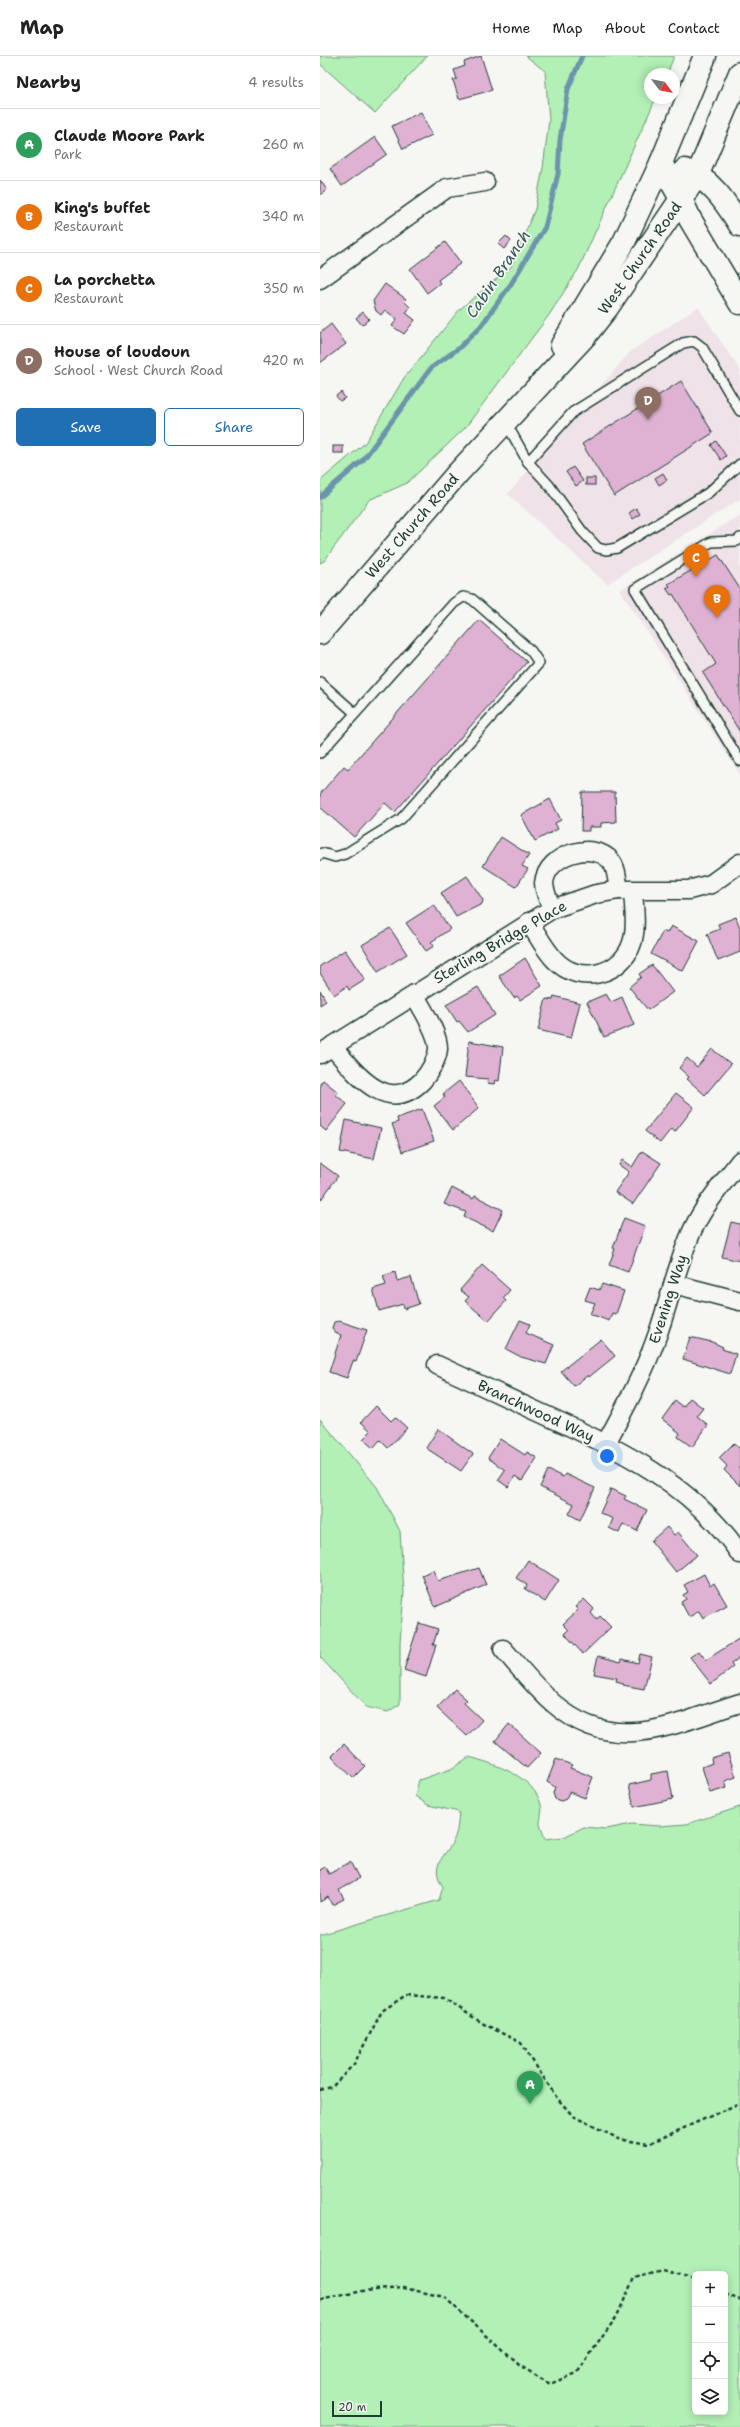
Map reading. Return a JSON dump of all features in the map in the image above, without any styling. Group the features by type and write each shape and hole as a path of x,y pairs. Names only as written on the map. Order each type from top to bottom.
{"main road":[{"name":"West Church Road","path":"506,421 566,339 624,242 661,163 705,56"},
{"name":"West Church Road","path":"320,633 457,474 585,336 607,308 698,174 740,73"},
{"path":"661,163 698,174 724,201 740,225"},
{"path":"661,163 681,199 690,219 740,303"}],"street":[{"path":"320,279 447,188 485,182"},
{"path":"529,922 555,961 580,974 604,973 626,957 633,942 635,927 626,890 611,861 604,855 594,851 562,856 552,863 546,873 544,883 552,909"},
{"name":"Sterling Bridge Place","path":"326,1050 552,909 596,894 626,890 689,890 711,884 740,863"},
{"path":"326,1050 357,1076 380,1091 391,1095 405,1093 416,1087 431,1070 438,1049 436,1037 414,994"},
{"name":"Evening Way","path":"606,1443 644,1370 674,1284 682,1256 694,1228 709,1200 740,1161"},
{"path":"674,1284 740,1301"},
{"name":"Branchwood Way","path":"438,1365 606,1443 682,1490 729,1536 740,1554"},
{"path":"503,1649 553,1703 575,1720 601,1731 632,1734 740,1703"}],"lane":[{"path":"528,462 573,412 683,343 694,341 702,347 740,411"},
{"path":"506,421 528,462 549,485 582,530 598,548 606,550 617,548 708,493 740,464"},
{"path":"739,542 711,542 635,589 740,761"},
{"path":"320,752 454,603 463,597 472,599 531,651 539,662 401,819 345,854 334,857 321,853"},
{"path":"320,682 356,713"}],"path":[{"path":"320,2090 332,2086 354,2064 382,2011 406,1995 444,1998 482,2023 521,2043 557,2098 573,2116 619,2139 648,2144 740,2102"},
{"path":"320,2300 364,2291 404,2288 444,2297 519,2365 550,2384 577,2373 617,2316 634,2278 663,2272 692,2279"},
{"path":"728,2295 740,2300"}],"shaded area":[{"path":"698,307 740,370 740,499 607,584 508,494 630,352"},
{"path":"740,515 740,774 620,590"}],"green space":[{"path":"320,56 427,56 375,113 320,64"},
{"path":"526,56 674,56 669,68 644,68 644,104 653,104 578,270 549,315 465,428 407,483 369,500 324,561 320,563 320,481 365,443 404,378 460,309 511,267 535,209 543,168 549,120 545,71"},
{"path":"320,1419 377,1487 400,1531 404,1593 400,1642 400,1704 388,1712 366,1707 320,1657"},
{"path":"469,1757 490,1763 512,1773 530,1786 537,1795 542,1807 540,1824 545,1839 564,1837 584,1827 606,1829 632,1824 659,1826 687,1824 740,1807 740,2427 320,2427 320,1935 439,1900 443,1887 437,1872 438,1866 440,1860 452,1844 455,1837 459,1812 428,1805 415,1796 419,1780 451,1769"}],"building":[{"path":"481,56 492,90 459,99 453,80 457,79 454,70 465,66 464,62"},
{"path":"421,112 432,135 403,149 392,126"},
{"path":"375,137 387,154 342,186 330,169"},
{"path":"320,180 327,190 320,195"},
{"path":"506,236 511,241 504,249 498,244"},
{"path":"445,242 461,263 438,280 440,283 427,293 410,269"},
{"path":"385,284 406,299 404,301 410,307 406,313 415,320 404,334 392,326 397,319 385,310 381,315 376,311 373,301"},
{"path":"363,312 369,319 362,325 356,318"},
{"path":"331,324 346,344 320,363 320,333"},
{"path":"681,381 713,433 614,496 582,444"},
{"path":"341,392 345,398 340,401 336,396"},
{"path":"716,441 726,456 721,460 711,445"},
{"path":"333,446 343,446 343,453 333,453"},
{"path":"573,467 583,481 576,486 566,472"},
{"path":"663,473 667,480 659,485 655,478"},
{"path":"586,478 595,478 595,485 586,485"},
{"path":"636,508 640,514 632,519 629,513"},
{"path":"718,555 740,589 740,732 703,673 716,664 673,594 671,595 666,588 670,586 668,584"},
{"path":"479,620 527,662 395,812 385,803 354,837 320,807 320,794 344,766 348,769"},
{"path":"582,792 615,792 616,822 601,823 601,827 589,827 589,831 581,831"},
{"path":"550,799 561,820 555,823 558,829 535,841 521,815"},
{"path":"501,837 529,855 522,866 528,869 516,887 483,866"},
{"path":"467,876 483,900 482,904 456,917 441,893"},
{"path":"434,905 450,929 431,942 434,946 426,951 406,923"},
{"path":"736,917 740,928 740,952 718,961 707,934 720,929 718,924"},
{"path":"671,926 699,941 683,971 651,954 663,931 667,933"},
{"path":"390,928 407,954 378,972 362,945"},
{"path":"345,950 365,980 349,990 347,986 334,995 320,973 320,966"},
{"path":"525,958 542,986 520,1000 517,996 514,998 499,976"},
{"path":"652,965 673,992 648,1010 629,987 641,977 639,974"},
{"path":"478,987 495,1015 468,1032 459,1021 457,1022 446,1005"},
{"path":"320,990 326,1001 320,1005"},
{"path":"606,994 611,1002 622,997 634,1025 604,1037 587,1002"},
{"path":"554,996 580,1003 571,1038 538,1030 546,999 553,1000"},
{"path":"469,1041 503,1047 499,1081 495,1080 494,1084 487,1083 488,1079 465,1077"},
{"path":"712,1049 731,1064 705,1095 687,1079 689,1077 679,1068 687,1058 697,1067"},
{"path":"323,1080 338,1092 336,1095 347,1104 326,1131 320,1126 320,1084"},
{"path":"459,1081 479,1108 453,1130 434,1106 445,1097 443,1094"},
{"path":"676,1093 694,1107 675,1132 671,1129 660,1143 645,1131"},
{"path":"422,1109 434,1141 402,1152 392,1124 398,1122 397,1118"},
{"path":"346,1120 381,1128 374,1159 340,1152"},
{"path":"642,1151 661,1163 633,1204 615,1192 629,1172 619,1165 622,1160 632,1167"},
{"path":"320,1163 338,1176 320,1201"},
{"path":"452,1188 473,1199 475,1196 503,1210 493,1231 464,1217 466,1212 444,1204"},
{"path":"624,1218 645,1226 628,1272 609,1265 615,1249 613,1248"},
{"path":"731,1222 740,1224 740,1261 722,1257"},
{"path":"482,1265 510,1290 503,1298 506,1301 488,1321 465,1301 469,1297 460,1290"},
{"path":"395,1272 397,1281 411,1277 419,1304 404,1309 403,1304 379,1311 373,1289 386,1285 383,1276"},
{"path":"602,1284 624,1291 616,1314 612,1313 609,1321 590,1314 595,1303 585,1300 590,1287 599,1290"},
{"path":"520,1320 530,1324 526,1333 554,1345 546,1364 521,1357 506,1349"},
{"path":"339,1321 367,1330 356,1362 353,1361 347,1378 329,1372 341,1335 335,1333 332,1328 334,1322"},
{"path":"690,1337 712,1342 723,1347 722,1349 736,1354 730,1374 683,1359"},
{"path":"601,1339 615,1356 589,1377 588,1375 574,1386 561,1371"},
{"path":"690,1398 703,1408 697,1416 708,1425 692,1447 678,1437 680,1433 662,1419 675,1401 683,1407"},
{"path":"376,1406 391,1421 395,1417 407,1428 388,1448 380,1440 373,1448 363,1439 371,1431 361,1422"},
{"path":"438,1429 473,1454 461,1471 426,1448"},
{"path":"500,1439 525,1455 527,1452 537,1458 522,1481 515,1476 508,1487 498,1480 505,1470 488,1458"},
{"path":"734,1443 740,1449 740,1486 724,1470 727,1466 719,1458"},
{"path":"548,1470 563,1477 565,1474 595,1488 580,1520 569,1514 574,1504 540,1487"},
{"path":"611,1489 626,1496 624,1499 647,1510 637,1531 623,1524 619,1533 609,1528 613,1519 600,1513"},
{"path":"667,1527 674,1535 678,1532 697,1555 676,1572 651,1541"},
{"path":"528,1560 559,1580 545,1602 525,1589 527,1585 516,1578"},
{"path":"479,1568 486,1585 435,1607 422,1575 433,1570 438,1581"},
{"path":"704,1574 710,1586 714,1583 727,1605 703,1618 699,1611 689,1617 681,1602 686,1599 683,1595 688,1592 684,1585"},
{"path":"584,1599 594,1609 591,1613 597,1620 600,1616 611,1627 583,1654 565,1634 569,1630 563,1624 578,1610 575,1607"},
{"path":"419,1623 438,1629 433,1645 436,1645 426,1677 404,1670"},
{"path":"740,1638 740,1657 731,1664 733,1667 711,1684 690,1657 699,1651 706,1660"},
{"path":"640,1654 652,1657 644,1689 623,1685 623,1683 616,1681 617,1678 594,1674 598,1656 621,1662 622,1659 638,1663"},
{"path":"455,1689 467,1700 464,1703 482,1720 467,1736 437,1708"},
{"path":"509,1724 541,1753 527,1768 495,1741"},
{"path":"344,1744 365,1766 353,1778 332,1756"},
{"path":"728,1753 736,1777 725,1781 727,1788 710,1793 702,1767 712,1763 711,1758"},
{"path":"556,1759 572,1765 570,1768 593,1777 585,1798 569,1792 566,1799 561,1801 555,1799 553,1793 555,1787 547,1782"},
{"path":"668,1771 673,1799 634,1807 629,1785 651,1780 651,1774"},
{"path":"350,1862 359,1878 339,1890 344,1899 332,1905 328,1897 320,1902 320,1870 325,1867 329,1874"}],"waterway":[{"name":"Cabin Branch","path":"320,497 363,460 431,368 459,348 481,326 511,284 545,227 558,174 560,140 568,89 582,56"}],"place":[{"name":"House of loudoun","path":"648,420"},
{"name":"La porchetta","path":"696,577"},
{"name":"King's buffet","path":"717,618"},
{"name":"Claude Moore Park","path":"530,2104"}]}
